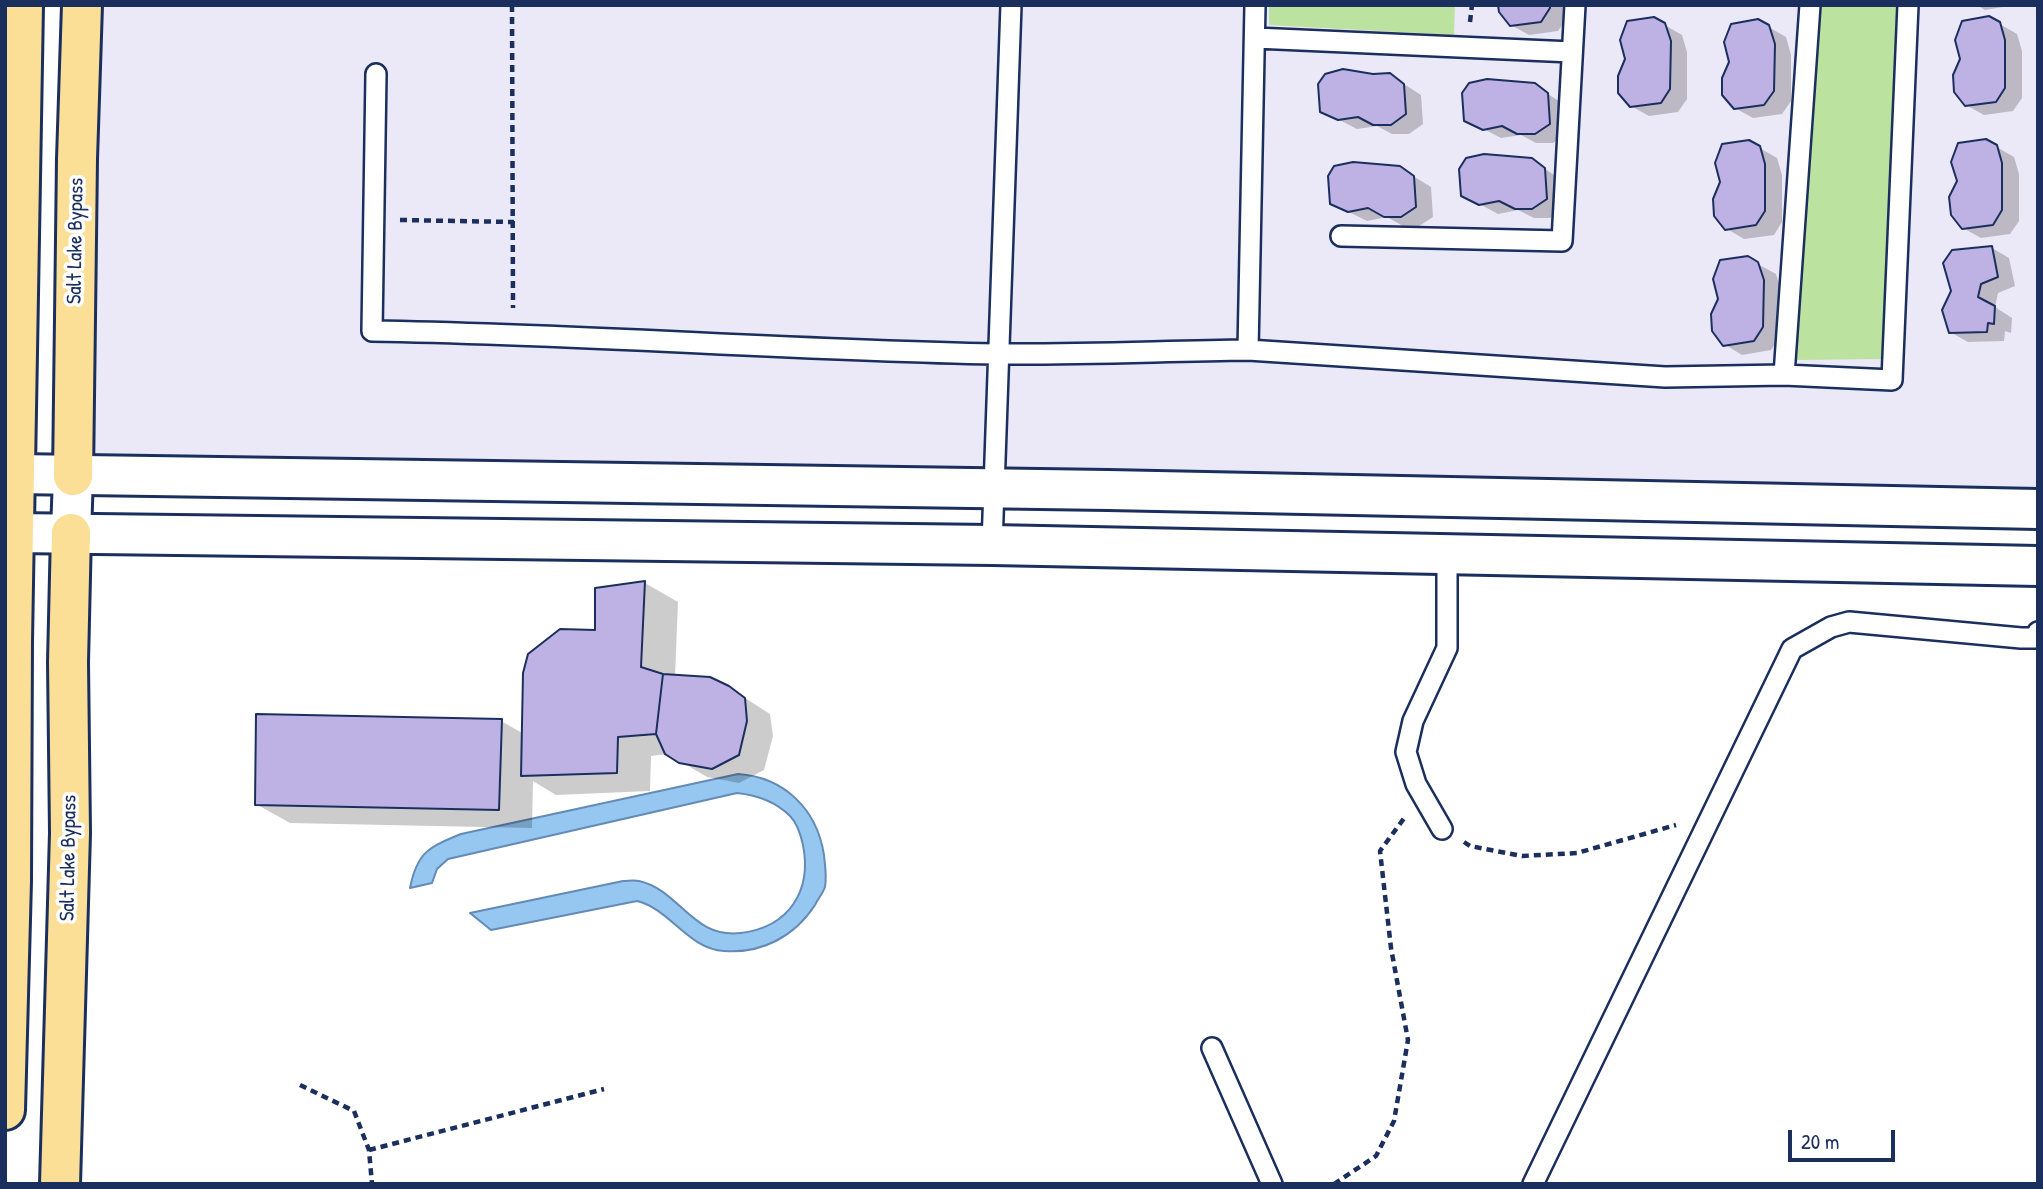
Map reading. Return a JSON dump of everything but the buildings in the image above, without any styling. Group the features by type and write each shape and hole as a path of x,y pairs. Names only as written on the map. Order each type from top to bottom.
{"main road":[{"path":"5,1110 12,868 23,5"},
{"name":"Salt Lake Bypass","path":"73,476 79,9"},
{"path":"15,474 993,488 2038,509"},
{"path":"71,533 73,476"},
{"path":"15,533 992,545 2038,566"},
{"name":"Salt Lake Bypass","path":"60,1184 70,833 68,662 71,533"}],"lane":[{"path":"992,545 1011,5"},
{"path":"1248,350 1255,5"},
{"path":"1341,236 1562,241 1575,5"},
{"path":"1784,375 1810,5"},
{"path":"376,74 372,331 512,333 805,348 997,354 1248,350 1665,377 1784,375 1892,380 1908,5"},
{"path":"1255,38 1572,52"},
{"path":"1442,829 1416,784 1406,752 1413,721 1447,648 1447,554"},
{"path":"1533,1184 1792,649 1831,627 1849,622 2021,639 2036,638 2038,632"},
{"path":"1212,1048 1272,1184"}],"path":[{"path":"512,5 512,333"},
{"path":"374,220 514,222"},
{"path":"1334,1184 1376,1156 1394,1121 1408,1040 1391,948 1380,851 1422,794"},
{"path":"1442,829 1470,846 1522,856 1577,853 1681,824"},
{"path":"300,1086 355,1111 369,1150 372,1184"},
{"path":"369,1150 604,1089"}],"shaded area":[{"path":"97,5 2038,5 2038,491 917,474 94,453 89,189"}],"green space":[{"path":"1269,5 1455,5 1454,35 1269,25"},
{"path":"1816,5 1900,5 1883,359 1796,360"}],"water":[{"path":"738,774 770,781 796,798 814,823 824,855 825,887 815,905 798,926 764,946 738,951 711,949 689,936 649,905 637,901 491,930 470,913 623,881 639,881 665,894 710,929 724,933 741,933 772,923 784,915 800,891 805,862 803,845 795,822 790,816 765,800 744,794 737,793 448,859 437,869 432,883 410,888 416,866 426,852 461,834"}]}
